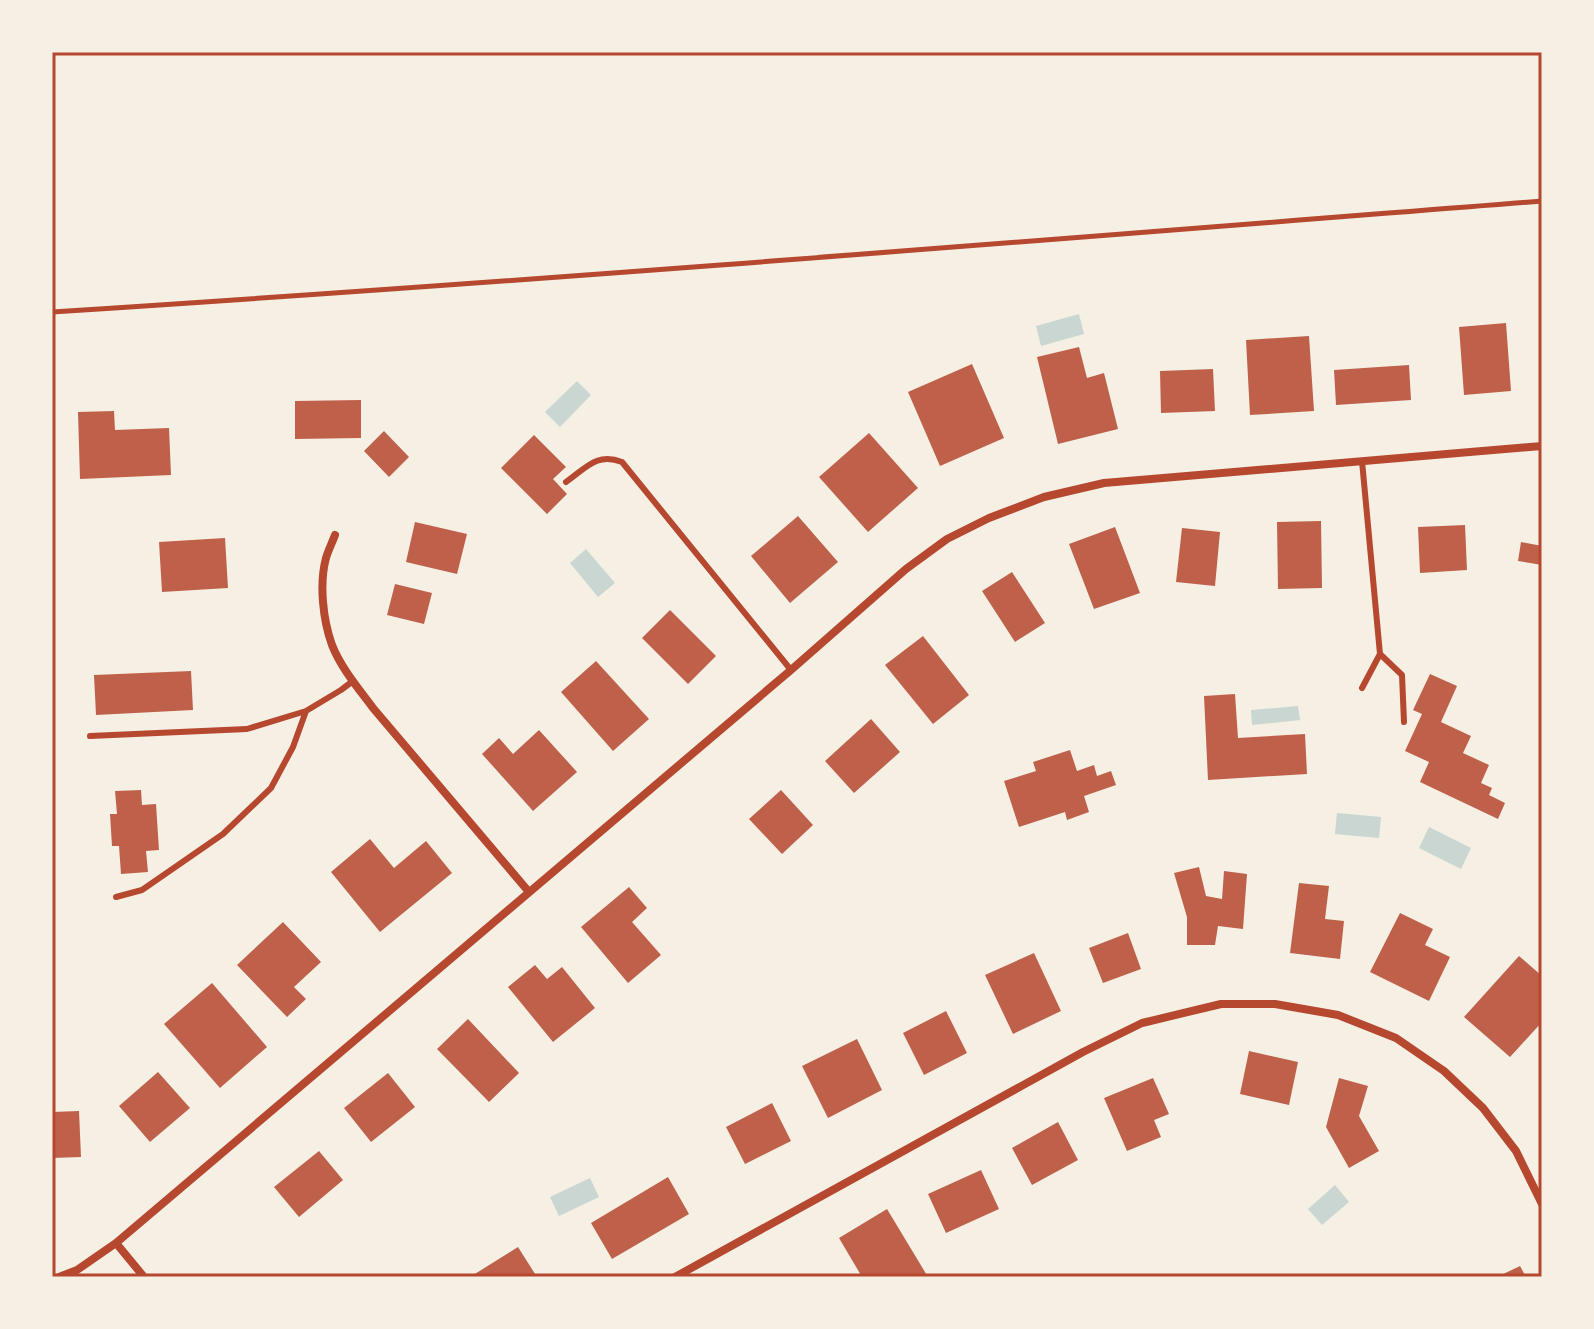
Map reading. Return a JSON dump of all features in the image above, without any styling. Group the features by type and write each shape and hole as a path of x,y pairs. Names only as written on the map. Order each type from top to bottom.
{"street":[{"path":"59,1277 77,1270 116,1243 906,569 947,539 989,518 1044,497 1104,483 1542,446"},
{"path":"335,535 326,557 322,581 332,645 373,708 529,892"},
{"path":"675,1277 1083,1052 1142,1023 1221,1004 1275,1004 1338,1015 1396,1038 1444,1071 1483,1108 1516,1151 1542,1204"},
{"path":"116,1243 144,1277"}],"lane":[{"path":"566,482 596,460 610,457 622,462 791,670"},
{"path":"1362,461 1380,654 1362,688"},
{"path":"1380,654 1402,675 1404,722"},
{"path":"90,736 247,729 306,711 353,681"},
{"path":"116,897 142,890 223,834 271,788 293,747 306,711"}],"path":[{"path":"52,312 1542,201"}],"shaded area":[{"path":"1079,314 1084,334 1041,346 1036,326"},
{"path":"577,381 591,395 560,427 545,412"},
{"path":"586,549 615,583 598,597 570,563"},
{"path":"1298,706 1300,720 1252,725 1251,710"},
{"path":"1337,813 1381,817 1379,838 1335,834"},
{"path":"1429,827 1471,848 1461,869 1419,848"},
{"path":"590,1178 599,1197 559,1216 550,1197"},
{"path":"1335,1185 1349,1202 1322,1225 1308,1209"}],"building":[{"path":"1506,323 1511,391 1464,395 1459,327"},
{"path":"1309,336 1314,411 1250,415 1246,340"},
{"path":"1079,347 1087,378 1104,373 1118,429 1058,444 1037,357"},
{"path":"972,364 1004,438 940,466 908,392"},
{"path":"1409,365 1411,400 1336,405 1334,370"},
{"path":"1213,369 1215,411 1161,413 1160,371"},
{"path":"361,400 361,438 295,439 295,401"},
{"path":"114,411 115,430 169,428 171,475 80,479 78,412"},
{"path":"384,431 409,457 389,477 364,451"},
{"path":"869,433 918,488 868,532 819,477"},
{"path":"534,435 566,467 553,479 567,494 547,514 501,468"},
{"path":"798,516 838,562 790,603 751,556"},
{"path":"1321,521 1322,588 1278,589 1277,522"},
{"path":"415,522 467,534 457,574 406,562"},
{"path":"1465,525 1467,570 1420,573 1418,527"},
{"path":"1115,527 1140,593 1094,609 1069,544"},
{"path":"1182,528 1220,532 1215,586 1176,582"},
{"path":"225,538 228,588 162,592 159,542"},
{"path":"1521,542 1542,546 1542,565 1518,561"},
{"path":"1012,572 1045,623 1015,642 982,591"},
{"path":"395,584 432,593 424,624 387,615"},
{"path":"670,610 716,656 688,684 642,638"},
{"path":"923,636 969,695 933,724 885,665"},
{"path":"596,661 649,719 613,751 561,692"},
{"path":"191,671 193,710 96,715 94,675"},
{"path":"1430,674 1457,686 1441,722 1471,736 1463,753 1489,765 1481,783 1492,788 1489,795 1505,803 1498,819 1420,782 1429,762 1405,751 1422,714 1413,710"},
{"path":"1235,694 1238,738 1305,734 1307,774 1208,780 1204,696"},
{"path":"871,719 900,752 854,793 825,761"},
{"path":"539,730 577,772 533,811 482,754 499,738 513,754"},
{"path":"1070,750 1077,771 1094,765 1097,776 1111,771 1116,785 1084,796 1089,812 1067,820 1065,812 1019,827 1004,781 1036,771 1033,762"},
{"path":"141,790 142,805 156,804 159,850 146,851 148,872 121,874 119,846 112,846 110,814 117,814 115,791"},
{"path":"781,790 813,825 782,854 749,819"},
{"path":"370,839 394,868 426,841 452,873 380,932 331,872"},
{"path":"1199,867 1206,896 1222,899 1224,871 1247,874 1243,929 1218,926 1215,945 1187,945 1187,917 1174,873"},
{"path":"1299,883 1329,886 1325,919 1344,921 1340,959 1290,953"},
{"path":"629,887 647,908 632,922 661,955 628,983 581,927"},
{"path":"1400,913 1433,929 1425,945 1450,957 1429,1001 1370,972"},
{"path":"283,922 321,962 294,987 306,999 287,1017 237,965"},
{"path":"1128,933 1141,969 1103,983 1089,948"},
{"path":"1034,953 1061,1011 1013,1034 985,975"},
{"path":"1519,956 1542,976 1542,1022 1510,1057 1464,1017"},
{"path":"535,965 547,979 562,967 595,1008 553,1042 508,987"},
{"path":"212,983 267,1047 220,1088 164,1024"},
{"path":"946,1011 967,1053 924,1075 903,1033"},
{"path":"468,1019 519,1073 489,1102 437,1049"},
{"path":"857,1039 882,1090 828,1118 802,1066"},
{"path":"1249,1051 1298,1062 1289,1105 1240,1094"},
{"path":"158,1072 190,1108 150,1142 119,1106"},
{"path":"388,1073 415,1107 371,1142 344,1108"},
{"path":"1153,1078 1169,1114 1154,1120 1161,1137 1127,1151 1104,1098"},
{"path":"1339,1078 1368,1086 1359,1116 1379,1151 1349,1168 1326,1127"},
{"path":"772,1103 791,1141 745,1164 726,1127"},
{"path":"79,1111 81,1157 52,1158 52,1112"},
{"path":"1058,1122 1078,1160 1032,1185 1012,1148"},
{"path":"319,1151 343,1180 299,1217 274,1187"},
{"path":"981,1170 999,1209 946,1233 928,1194"},
{"path":"668,1177 689,1214 612,1259 591,1223"},
{"path":"887,1209 928,1277 862,1277 839,1238"},
{"path":"518,1247 537,1277 470,1277"},
{"path":"1520,1266 1526,1277 1497,1277"}]}
